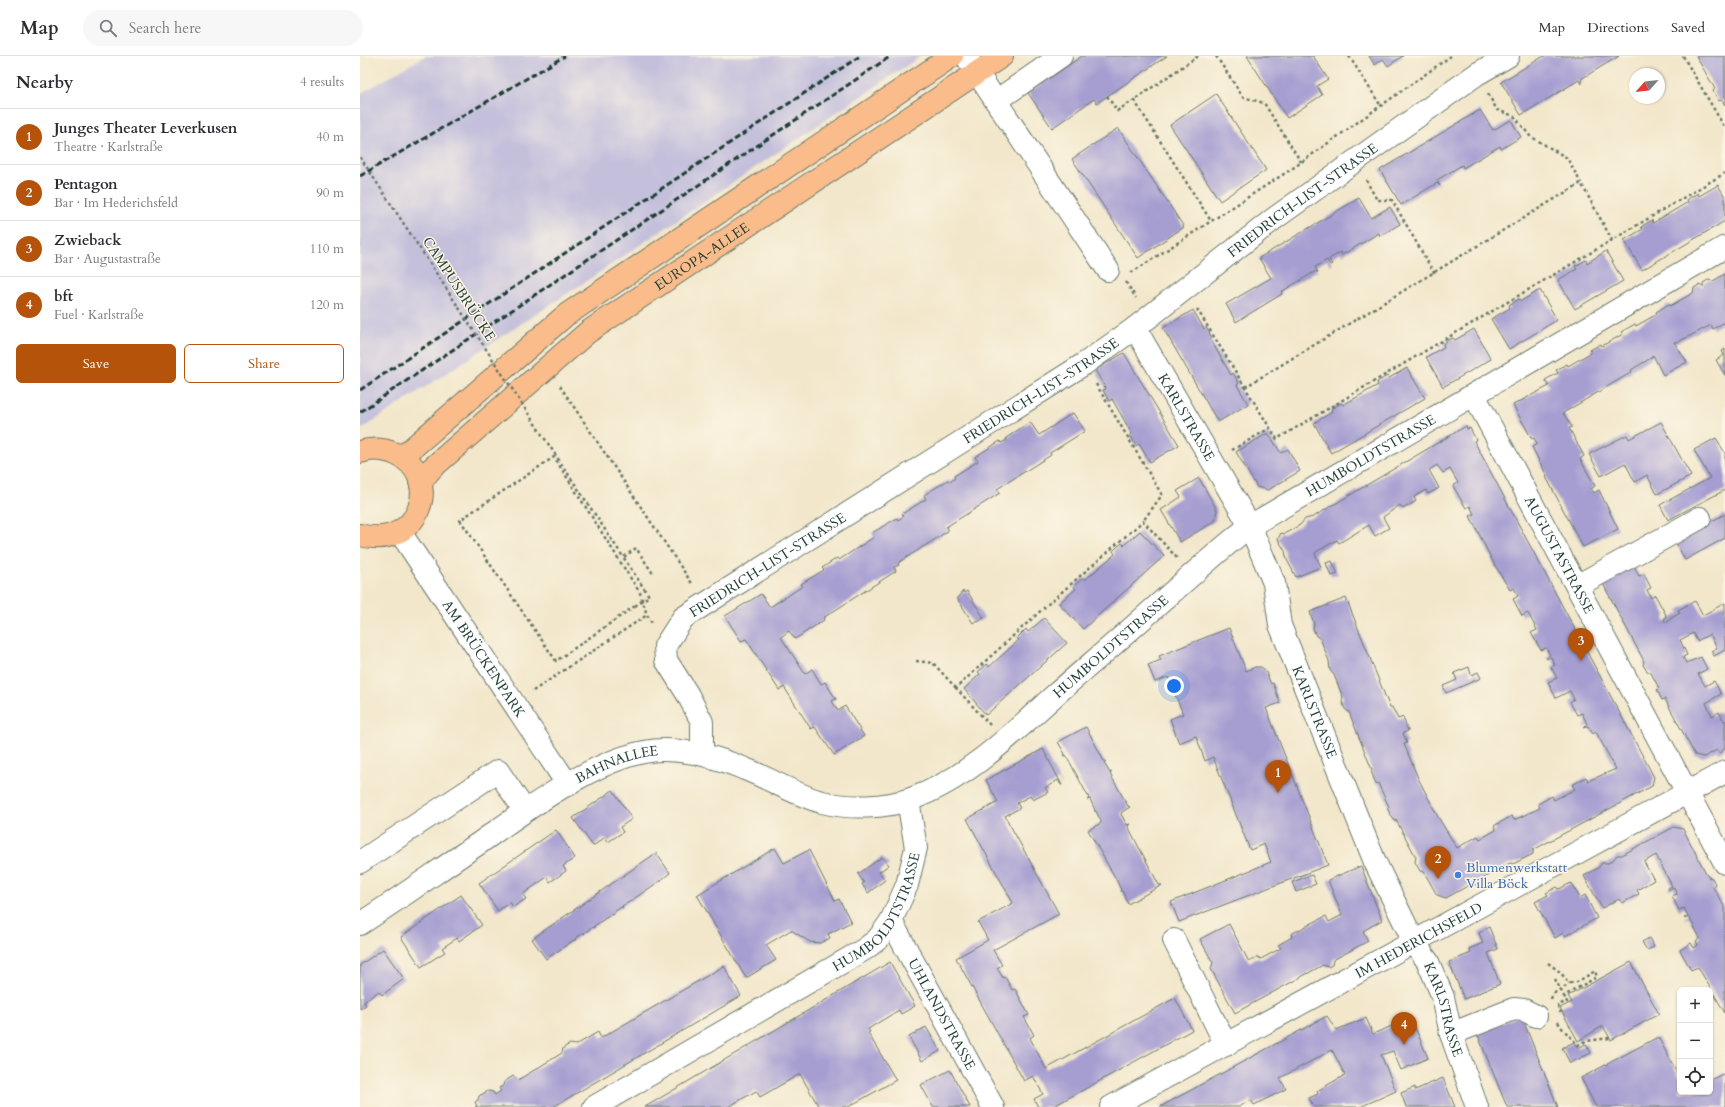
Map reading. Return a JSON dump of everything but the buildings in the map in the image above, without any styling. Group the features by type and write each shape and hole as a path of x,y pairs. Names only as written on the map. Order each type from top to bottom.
{"main road":[{"name":"EUROPA-ALLEE","path":"402,457 566,315 952,56"},
{"name":"EUROPA-ALLEE","path":"420,482 432,468 588,332 971,64 1002,56"},
{"path":"360,452 374,449 386,450 402,457 415,471 420,482 422,496 419,510 411,522 400,532 387,537 373,538 360,535"}],"street":[{"path":"996,101 1061,56"},
{"name":"FRIEDRICH-LIST-STRASSE","path":"666,646 683,618 1084,364 1135,328 1275,218 1476,74 1508,56"},
{"path":"971,64 1115,274"},
{"name":"HUMBOLDTSTRASSE","path":"594,1107 865,949 878,939 891,921 906,885 916,848 908,800 945,784 977,763 1220,549 1250,526 1725,247"},
{"name":"KARLSTRASSE","path":"1135,328 1250,526 1274,583 1280,625 1375,862 1414,942 1428,962 1443,997 1451,1034 1477,1107"},
{"name":"AUGUSTASTRASSE","path":"1474,395 1725,862"},
{"path":"1577,586 1700,518"},
{"name":"AM BRÜCKENPARK","path":"400,532 568,784"},
{"path":"666,646 666,660 688,695 702,722 702,754"},
{"name":"BAHNALLEE","path":"360,924 568,784 602,766 636,754 661,750 702,754 745,768 778,784 822,802 866,806 908,800"},
{"path":"360,862 498,771 526,811"},
{"name":"IM HEDERICHSFELD","path":"1111,1107 1354,976 1725,772"},
{"name":"UHLANDSTRASSE","path":"891,921 993,1107"},
{"path":"1174,940 1226,1045"},
{"path":"1451,1034 1514,1010 1547,1012"}],"path":[{"path":"1107,96 1117,111 1198,56"},
{"path":"1216,56 1244,97 1264,103 1301,162"},
{"path":"1349,56 1381,106"},
{"path":"1136,298 1115,274 1211,221 1301,162 1451,56"},
{"path":"1683,56 1725,128"},
{"path":"1476,74 1497,110 1514,116 1530,136 1567,158 1612,240"},
{"path":"1134,100 1211,221"},
{"name":"CAMPUSBRÜCKE","path":"360,157 649,596 556,661 460,520 554,457 640,593 647,615"},
{"path":"1355,161 1377,200 1392,200 1434,273"},
{"path":"1185,289 1277,439 1725,173"},
{"path":"1245,387 1581,183"},
{"path":"956,688 1047,605 1143,521 1162,495 1084,364"},
{"path":"547,368 706,604"},
{"path":"1212,462 1270,428"},
{"path":"1143,521 1192,574"},
{"path":"624,557 636,548 654,575"},
{"path":"514,703 647,615 666,646"},
{"path":"916,661 933,663 1004,740"},
{"path":"1548,963 1560,972 1569,983"},
{"path":"1562,1011 1560,1012 1558,1006 1566,1001 1569,993 1597,977 1595,972 1577,982 1569,983 1566,987 1552,994 1547,1012 1578,1045 1586,1041 1610,1038"},
{"path":"1555,979 1566,1001"}],"shaded area":[{"path":"425,56 921,56 594,276 360,430 360,94"}],"railway":[{"path":"360,176 565,56"},
{"path":"360,390 860,56"},
{"path":"360,412 891,56"}],"place":[{"name":"Zwieback","path":"1581,661"},
{"name":"Junges Theater Leverkusen","path":"1278,793"},
{"name":"Blumenwerkstatt Villa Böck","path":"1458,875"},
{"name":"Pentagon","path":"1438,879"},
{"name":"bft","path":"1404,1045"}]}
